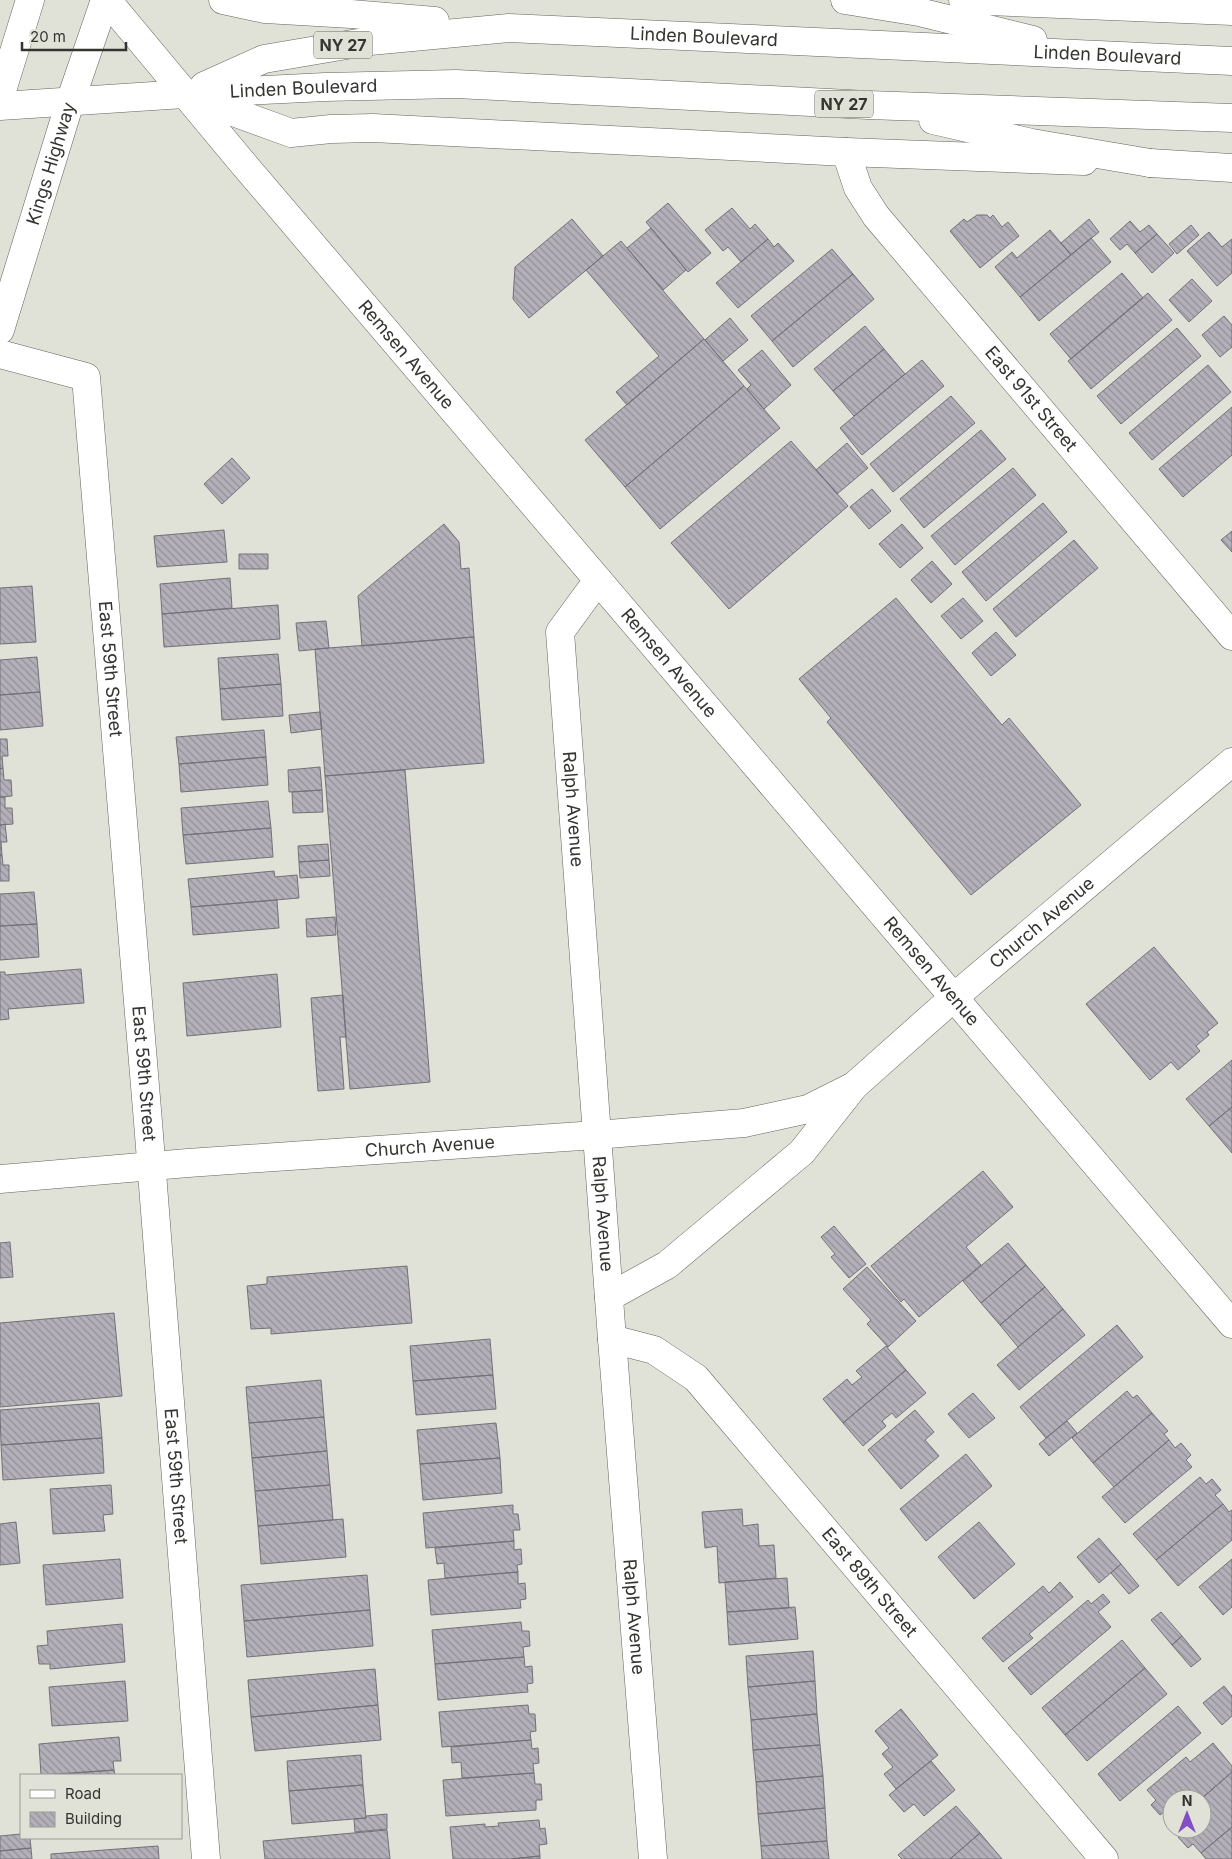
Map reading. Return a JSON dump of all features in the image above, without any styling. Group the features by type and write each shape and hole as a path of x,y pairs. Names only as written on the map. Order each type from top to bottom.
{"main road":[{"path":"0,97 30,0"},
{"name":"Remsen Avenue","path":"106,0 1232,1324"},
{"name":"Kings Highway","path":"0,330 70,102 106,0"},
{"path":"223,0 265,9 350,14 509,28"},
{"path":"845,0 919,12 1096,54"},
{"path":"963,0 1232,11"},
{"path":"1228,0 1232,5"},
{"name":"Linden Boulevard","path":"184,94 264,59 370,40 509,28 1232,61"},
{"name":"Linden Boulevard","path":"0,106 325,87 456,84 868,105 1232,118"},
{"name":"Linden Boulevard","path":"184,94 291,134 331,129 372,128 846,152 1232,168"},
{"path":"868,105 1032,143 1150,164"},
{"name":"East 91st Street","path":"846,152 858,188 876,216 1232,636"},
{"name":"East 59th Street","path":"0,354 86,377 206,1859"},
{"name":"Ralph Avenue","path":"598,580 560,632 596,1136 653,1859"},
{"name":"Church Avenue","path":"609,1297 668,1265 802,1152 854,1086 953,998 1232,762"},
{"name":"Church Avenue","path":"0,1179 151,1166 596,1136 744,1123 808,1110 854,1086"},
{"name":"East 89th Street","path":"612,1339 654,1350 696,1378 1104,1859"}],"building":[{"path":"668,203 711,253 688,272 646,222"},
{"path":"732,208 750,229 755,224 768,239 741,262 728,247 723,251 705,230"},
{"path":"977,215 987,215 990,218 993,215 1002,227 1008,222 1019,236 980,268 950,231 964,219 967,222"},
{"path":"572,219 603,256 529,318 513,299 515,267"},
{"path":"1089,219 1099,232 1071,255 1061,243"},
{"path":"1130,221 1140,232 1149,225 1157,234 1135,253 1127,244 1120,250 1110,239"},
{"path":"1191,225 1199,235 1177,254 1169,244"},
{"path":"651,228 686,270 663,290 627,248"},
{"path":"1050,230 1071,255 1020,297 995,267 1012,252 1017,258"},
{"path":"1209,232 1222,247 1232,239 1232,273 1217,286 1187,251"},
{"path":"1157,234 1174,253 1152,273 1135,253"},
{"path":"1091,238 1111,262 1039,321 1020,297"},
{"path":"768,239 774,247 778,243 794,261 738,308 716,283"},
{"path":"621,241 704,339 627,405 616,392 659,356 586,270"},
{"path":"832,249 853,274 772,341 751,316"},
{"path":"1122,273 1143,298 1071,359 1050,334"},
{"path":"853,274 874,299 793,367 772,341"},
{"path":"1192,279 1212,301 1189,322 1169,300"},
{"path":"1148,293 1172,320 1091,389 1068,361"},
{"path":"1224,316 1232,325 1232,347 1220,357 1202,335"},
{"path":"730,318 748,340 723,361 705,340"},
{"path":"865,326 884,349 833,391 814,369"},
{"path":"1177,328 1201,356 1121,424 1097,396"},
{"path":"704,339 744,386 625,487 585,440"},
{"path":"884,349 905,374 854,416 833,391"},
{"path":"762,350 791,385 764,409 747,389 751,385 738,370"},
{"path":"922,360 944,386 862,455 840,428"},
{"path":"1208,365 1231,392 1152,460 1129,433"},
{"path":"744,386 780,428 660,529 625,487"},
{"path":"951,396 975,423 893,492 870,464"},
{"path":"1232,407 1232,455 1183,497 1159,469"},
{"path":"981,430 1006,459 924,528 900,499"},
{"path":"791,441 848,506 729,609 671,543"},
{"path":"847,443 868,468 837,494 816,470"},
{"path":"232,458 250,478 222,504 204,484"},
{"path":"1013,468 1036,495 955,565 931,536"},
{"path":"872,489 891,511 869,529 850,507"},
{"path":"1043,503 1067,532 986,601 962,572"},
{"path":"444,524 459,542 461,569 469,568 474,637 362,646 358,596"},
{"path":"902,524 923,548 900,568 879,544"},
{"path":"224,530 227,562 157,567 154,536"},
{"path":"1232,531 1232,552 1221,540"},
{"path":"1074,540 1098,568 1016,637 993,609"},
{"path":"239,554 268,554 268,569 239,569"},
{"path":"932,561 952,584 931,603 911,580"},
{"path":"230,578 232,608 162,614 160,584"},
{"path":"32,586 36,642 0,644 0,588"},
{"path":"896,598 1002,725 1009,718 1081,805 971,895 827,722 831,718 799,679"},
{"path":"963,598 983,621 961,639 941,616"},
{"path":"278,605 280,639 164,647 162,614"},
{"path":"326,621 329,648 299,651 296,623"},
{"path":"996,632 1016,655 991,676 972,653"},
{"path":"474,637 484,763 325,776 315,649"},
{"path":"278,654 281,684 220,689 218,658"},
{"path":"37,657 40,692 0,695 0,660"},
{"path":"281,684 283,716 222,720 220,689"},
{"path":"40,692 43,726 0,730 0,695"},
{"path":"320,712 322,729 291,733 289,715"},
{"path":"264,730 266,757 179,764 176,737"},
{"path":"0,739 7,739 8,756 2,756 3,768 0,769"},
{"path":"266,757 268,785 181,792 179,764"},
{"path":"320,767 322,790 289,792 288,770"},
{"path":"3,768 4,780 11,780 12,796 0,797 0,769"},
{"path":"405,770 430,1082 350,1089 325,776"},
{"path":"322,790 323,812 293,813 292,792"},
{"path":"0,797 5,797 5,808 12,808 13,824 0,825"},
{"path":"268,801 271,828 183,835 181,808"},
{"path":"5,824 7,842 1,842 2,855 0,855 0,825"},
{"path":"271,828 273,857 186,864 183,835"},
{"path":"328,844 329,860 299,862 298,846"},
{"path":"0,855 2,855 3,865 9,865 9,881 0,881"},
{"path":"329,860 330,876 300,878 299,862"},
{"path":"274,871 275,877 297,875 299,898 191,907 188,879"},
{"path":"34,892 37,924 0,926 0,894"},
{"path":"277,900 279,928 193,935 191,907"},
{"path":"335,917 336,935 307,937 306,919"},
{"path":"37,924 39,957 0,960 0,926"},
{"path":"1154,947 1218,1023 1207,1032 1209,1035 1196,1046 1200,1051 1178,1070 1171,1062 1150,1080 1086,1004"},
{"path":"81,969 84,1003 8,1009 9,1019 0,1020 0,972 5,972 5,975"},
{"path":"277,974 281,1027 187,1036 183,983"},
{"path":"343,995 346,1037 340,1037 344,1089 318,1091 311,998"},
{"path":"1232,1060 1232,1107 1209,1126 1186,1099"},
{"path":"1232,1107 1232,1153 1209,1126"},
{"path":"983,1171 1013,1207 966,1247 981,1265 919,1317 904,1299 901,1302 871,1266"},
{"path":"834,1226 866,1264 849,1278 831,1257 835,1254 821,1237"},
{"path":"10,1242 13,1277 0,1278 0,1243"},
{"path":"1008,1243 1026,1265 981,1303 963,1281"},
{"path":"1026,1265 1045,1287 1000,1325 981,1303"},
{"path":"407,1266 412,1323 271,1334 271,1328 251,1329 247,1286 267,1284 267,1277"},
{"path":"867,1267 916,1321 888,1347 867,1324 871,1320 843,1289"},
{"path":"1045,1287 1063,1309 1018,1347 1000,1325"},
{"path":"1063,1309 1085,1335 1019,1390 997,1365"},
{"path":"114,1313 122,1396 0,1407 0,1323"},
{"path":"1117,1325 1143,1357 1046,1438 1020,1407"},
{"path":"490,1339 493,1375 413,1381 410,1346"},
{"path":"886,1346 906,1370 843,1423 823,1399 847,1379 852,1385 862,1377 856,1371"},
{"path":"906,1370 926,1393 896,1418 892,1413 882,1421 886,1426 863,1446 843,1423"},
{"path":"493,1375 496,1409 416,1415 413,1381"},
{"path":"321,1380 324,1417 249,1423 246,1387"},
{"path":"1127,1391 1133,1398 1137,1395 1152,1413 1093,1463 1072,1438"},
{"path":"973,1393 995,1418 969,1438 948,1414"},
{"path":"99,1403 102,1438 1,1445 0,1410"},
{"path":"915,1410 934,1432 925,1440 939,1456 901,1489 868,1450"},
{"path":"1152,1413 1168,1431 1164,1434 1169,1440 1114,1487 1093,1463"},
{"path":"324,1417 327,1451 252,1458 249,1423"},
{"path":"1067,1421 1077,1433 1049,1456 1039,1444"},
{"path":"496,1423 500,1458 420,1464 417,1430"},
{"path":"102,1438 104,1473 3,1480 1,1445"},
{"path":"1169,1440 1175,1448 1181,1443 1191,1455 1186,1460 1192,1467 1125,1523 1102,1497"},
{"path":"327,1451 330,1485 255,1491 252,1458"},
{"path":"966,1454 992,1486 926,1541 900,1509"},
{"path":"500,1458 502,1493 423,1500 420,1464"},
{"path":"1200,1477 1206,1484 1212,1479 1221,1490 1215,1495 1223,1504 1156,1560 1133,1534"},
{"path":"111,1485 113,1514 103,1515 105,1531 53,1534 50,1489"},
{"path":"330,1485 333,1520 258,1526 255,1491"},
{"path":"1223,1504 1229,1512 1232,1510 1232,1540 1178,1586 1156,1560"},
{"path":"513,1505 513,1514 518,1514 520,1530 513,1530 514,1541 426,1548 423,1513"},
{"path":"742,1509 743,1526 758,1524 759,1546 774,1545 776,1578 719,1583 717,1546 705,1548 702,1512"},
{"path":"343,1519 346,1557 261,1564 258,1526"},
{"path":"16,1522 20,1563 0,1565 0,1524"},
{"path":"979,1522 1015,1564 974,1599 938,1557"},
{"path":"1099,1538 1121,1564 1099,1583 1077,1557"},
{"path":"514,1541 514,1550 521,1549 522,1564 517,1565 518,1572 445,1578 444,1563 437,1564 435,1548"},
{"path":"120,1559 123,1598 46,1605 43,1565"},
{"path":"1232,1559 1232,1607 1223,1615 1199,1587"},
{"path":"1121,1564 1139,1586 1129,1594 1111,1573"},
{"path":"518,1572 518,1584 525,1583 526,1599 520,1600 521,1608 431,1615 428,1580"},
{"path":"367,1575 370,1610 244,1621 241,1585"},
{"path":"787,1578 789,1608 727,1612 725,1582"},
{"path":"1060,1582 1073,1597 1029,1634 1033,1638 1003,1662 982,1638 1043,1586 1049,1593"},
{"path":"1103,1594 1110,1602 1098,1612 1111,1627 1031,1695 1008,1668 1088,1600 1091,1604"},
{"path":"795,1607 798,1639 729,1645 727,1612"},
{"path":"370,1610 373,1646 247,1657 244,1621"},
{"path":"1161,1612 1182,1636 1172,1645 1151,1620"},
{"path":"521,1622 522,1631 529,1631 530,1646 523,1647 524,1657 435,1664 432,1630"},
{"path":"122,1624 125,1662 50,1669 50,1664 39,1664 37,1646 48,1645 47,1631"},
{"path":"1182,1636 1201,1659 1191,1667 1172,1645"},
{"path":"1122,1640 1145,1668 1065,1735 1042,1708"},
{"path":"813,1651 815,1681 748,1687 746,1656"},
{"path":"524,1657 525,1667 532,1666 533,1683 527,1684 528,1692 438,1700 435,1664"},
{"path":"1145,1668 1167,1694 1087,1761 1065,1735"},
{"path":"375,1669 378,1705 251,1717 248,1680"},
{"path":"125,1681 128,1721 52,1726 49,1687"},
{"path":"815,1681 817,1714 751,1720 748,1687"},
{"path":"1224,1686 1232,1696 1232,1716 1222,1725 1203,1703"},
{"path":"378,1705 381,1740 255,1751 251,1717"},
{"path":"528,1705 529,1714 535,1714 536,1731 530,1732 531,1740 442,1747 439,1712"},
{"path":"1178,1706 1201,1733 1120,1801 1098,1774"},
{"path":"901,1709 938,1755 896,1789 884,1774 893,1767 882,1754 889,1748 875,1731"},
{"path":"817,1714 820,1745 753,1750 751,1720"},
{"path":"119,1737 121,1761 113,1761 114,1770 41,1774 39,1744"},
{"path":"531,1740 532,1749 538,1748 539,1763 533,1764 534,1773 462,1778 461,1762 452,1763 451,1747"},
{"path":"1213,1743 1232,1766 1232,1772 1212,1789 1162,1789 1162,1813 1160,1815 1151,1805 1156,1800 1147,1790 1186,1757 1190,1762"},
{"path":"820,1745 823,1776 756,1782 753,1750"},
{"path":"361,1755 363,1785 289,1791 287,1761"},
{"path":"931,1761 955,1790 924,1816 914,1804 904,1812 889,1795"},
{"path":"114,1770 115,1774 65,1774"},
{"path":"1232,1772 1232,1827 1201,1853 1193,1844 1188,1848 1180,1839 1212,1839 1212,1789"},
{"path":"534,1773 535,1784 541,1784 542,1800 536,1800 536,1810 446,1816 443,1780"},
{"path":"823,1776 825,1808 758,1814 756,1782"},
{"path":"363,1785 366,1818 292,1824 289,1791"},
{"path":"956,1806 980,1833 950,1859 902,1859 898,1855"},
{"path":"825,1808 827,1841 761,1846 758,1814"},
{"path":"387,1814 387,1829 355,1832 354,1819"},
{"path":"539,1820 540,1829 545,1828 547,1844 539,1845 540,1856 511,1859 453,1859 450,1827 485,1824 485,1827 499,1826 498,1823"},
{"path":"1232,1827 1232,1859 1206,1859 1201,1853"},
{"path":"387,1830 390,1859 265,1859 263,1841"},
{"path":"980,1833 1002,1859 950,1859"},
{"path":"20,1834 20,1839 30,1839 31,1848 0,1851 0,1836"},
{"path":"827,1841 829,1859 762,1859 761,1846"},
{"path":"158,1846 159,1859 51,1859 51,1854"},
{"path":"31,1848 32,1859 0,1859 0,1851"},
{"path":"540,1856 540,1859 511,1859"}]}
